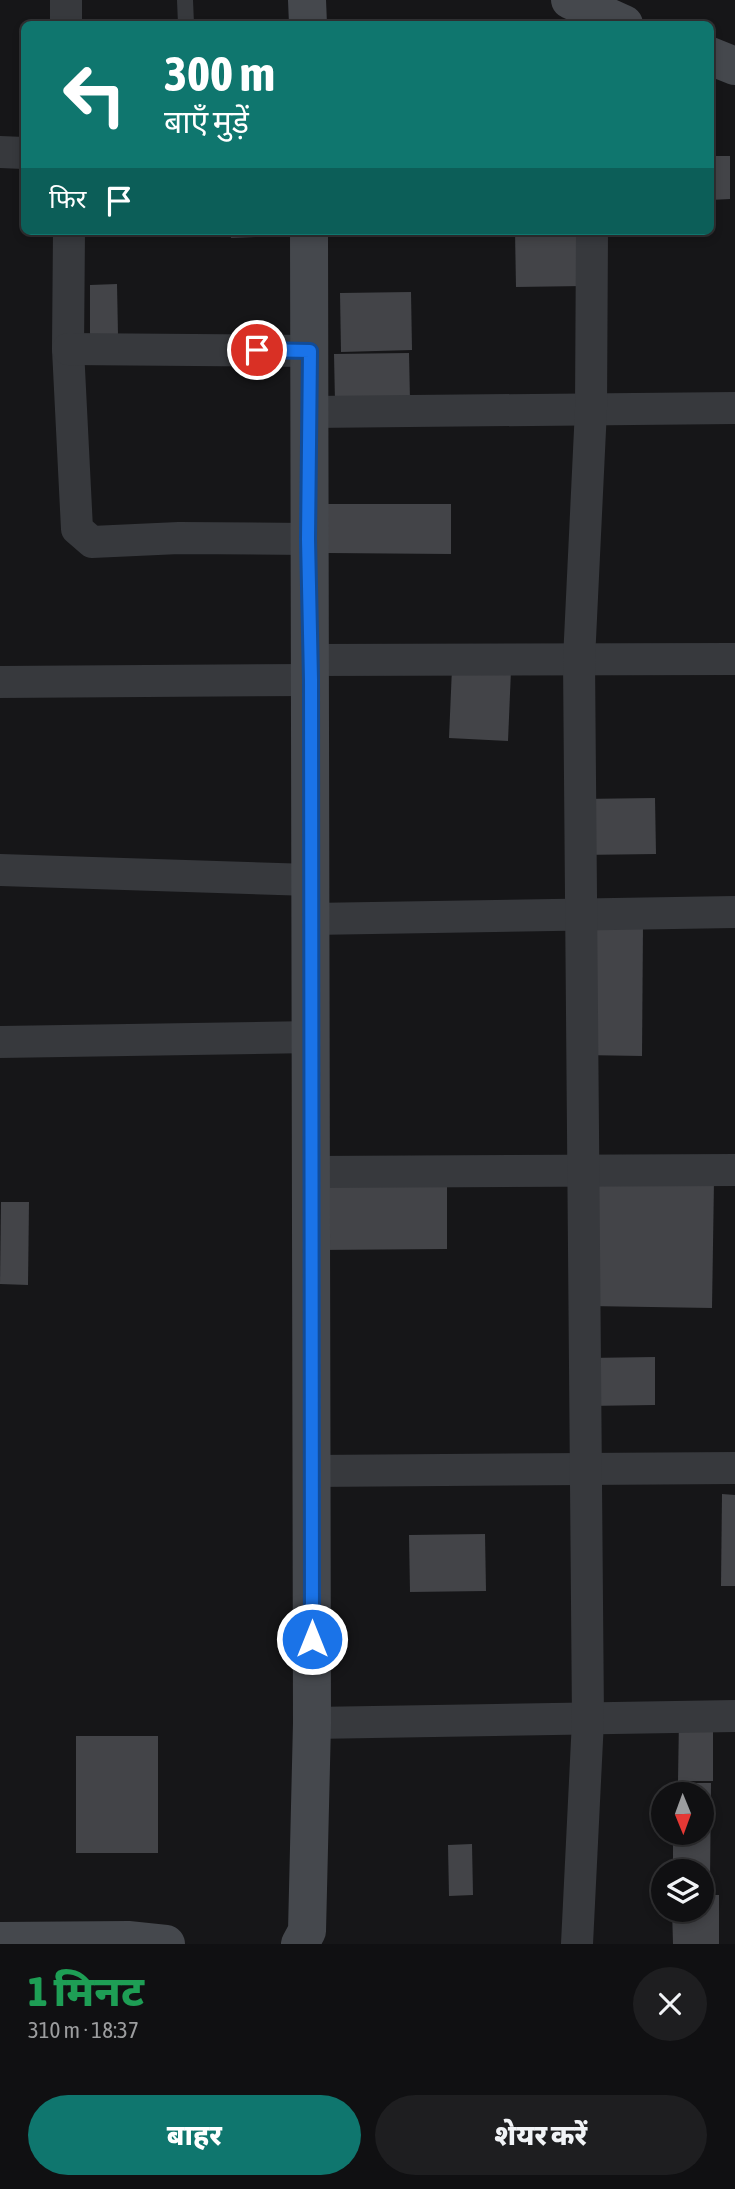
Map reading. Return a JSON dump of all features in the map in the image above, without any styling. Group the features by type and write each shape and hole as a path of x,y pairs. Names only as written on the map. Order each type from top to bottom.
{"street":[{"path":"66,0 66,21"},
{"path":"307,0 308,21"},
{"path":"714,58 735,66"},
{"path":"0,152 21,153"},
{"path":"69,235 68,349 77,529 83,537 92,542 179,538 308,539"},
{"path":"300,1944 307,1931 312,1723 309,235"},
{"path":"578,1944 588,1720 579,660 591,409 592,235"},
{"path":"68,349 310,351"},
{"path":"311,412 735,408"},
{"path":"0,682 579,660 735,659"},
{"path":"0,870 311,880"},
{"path":"311,919 735,912"},
{"path":"0,1042 312,1037"},
{"path":"312,1172 735,1170"},
{"path":"312,1471 735,1468"},
{"path":"312,1723 735,1716"},
{"path":"0,1941 166,1944"}],"lane":[{"path":"185,0 186,21"}],"building":[{"path":"714,156 730,156 730,199 714,200"},
{"path":"231,235 298,235 231,238"},
{"path":"515,235 583,235 584,286 516,287"},
{"path":"117,284 118,335 90,336 90,285"},
{"path":"411,292 412,350 341,352 340,293"},
{"path":"409,353 410,401 335,402 334,354"},
{"path":"328,504 451,504 451,554 328,553"},
{"path":"452,668 511,670 508,741 449,738"},
{"path":"655,798 656,854 580,855 580,799"},
{"path":"583,924 643,925 642,1056 582,1055"},
{"path":"590,1179 714,1181 712,1308 589,1306"},
{"path":"447,1182 447,1249 318,1250 317,1184"},
{"path":"1,1202 29,1202 28,1285 0,1284"},
{"path":"655,1357 655,1405 587,1406 587,1358"},
{"path":"722,1494 735,1495 735,1586 721,1586"},
{"path":"485,1534 486,1591 410,1592 409,1535"},
{"path":"679,1719 713,1719 713,1781 678,1781"},
{"path":"76,1736 158,1736 158,1853 76,1853"},
{"path":"472,1844 473,1895 449,1896 448,1845"},
{"path":"673,1845 710,1845 710,1859 673,1859"},
{"path":"714,1895 719,1895 719,1944 673,1944 672,1922 714,1922"}],"route":[{"path":"257,350 310,351 308,539 311,680 312,1639"}]}
